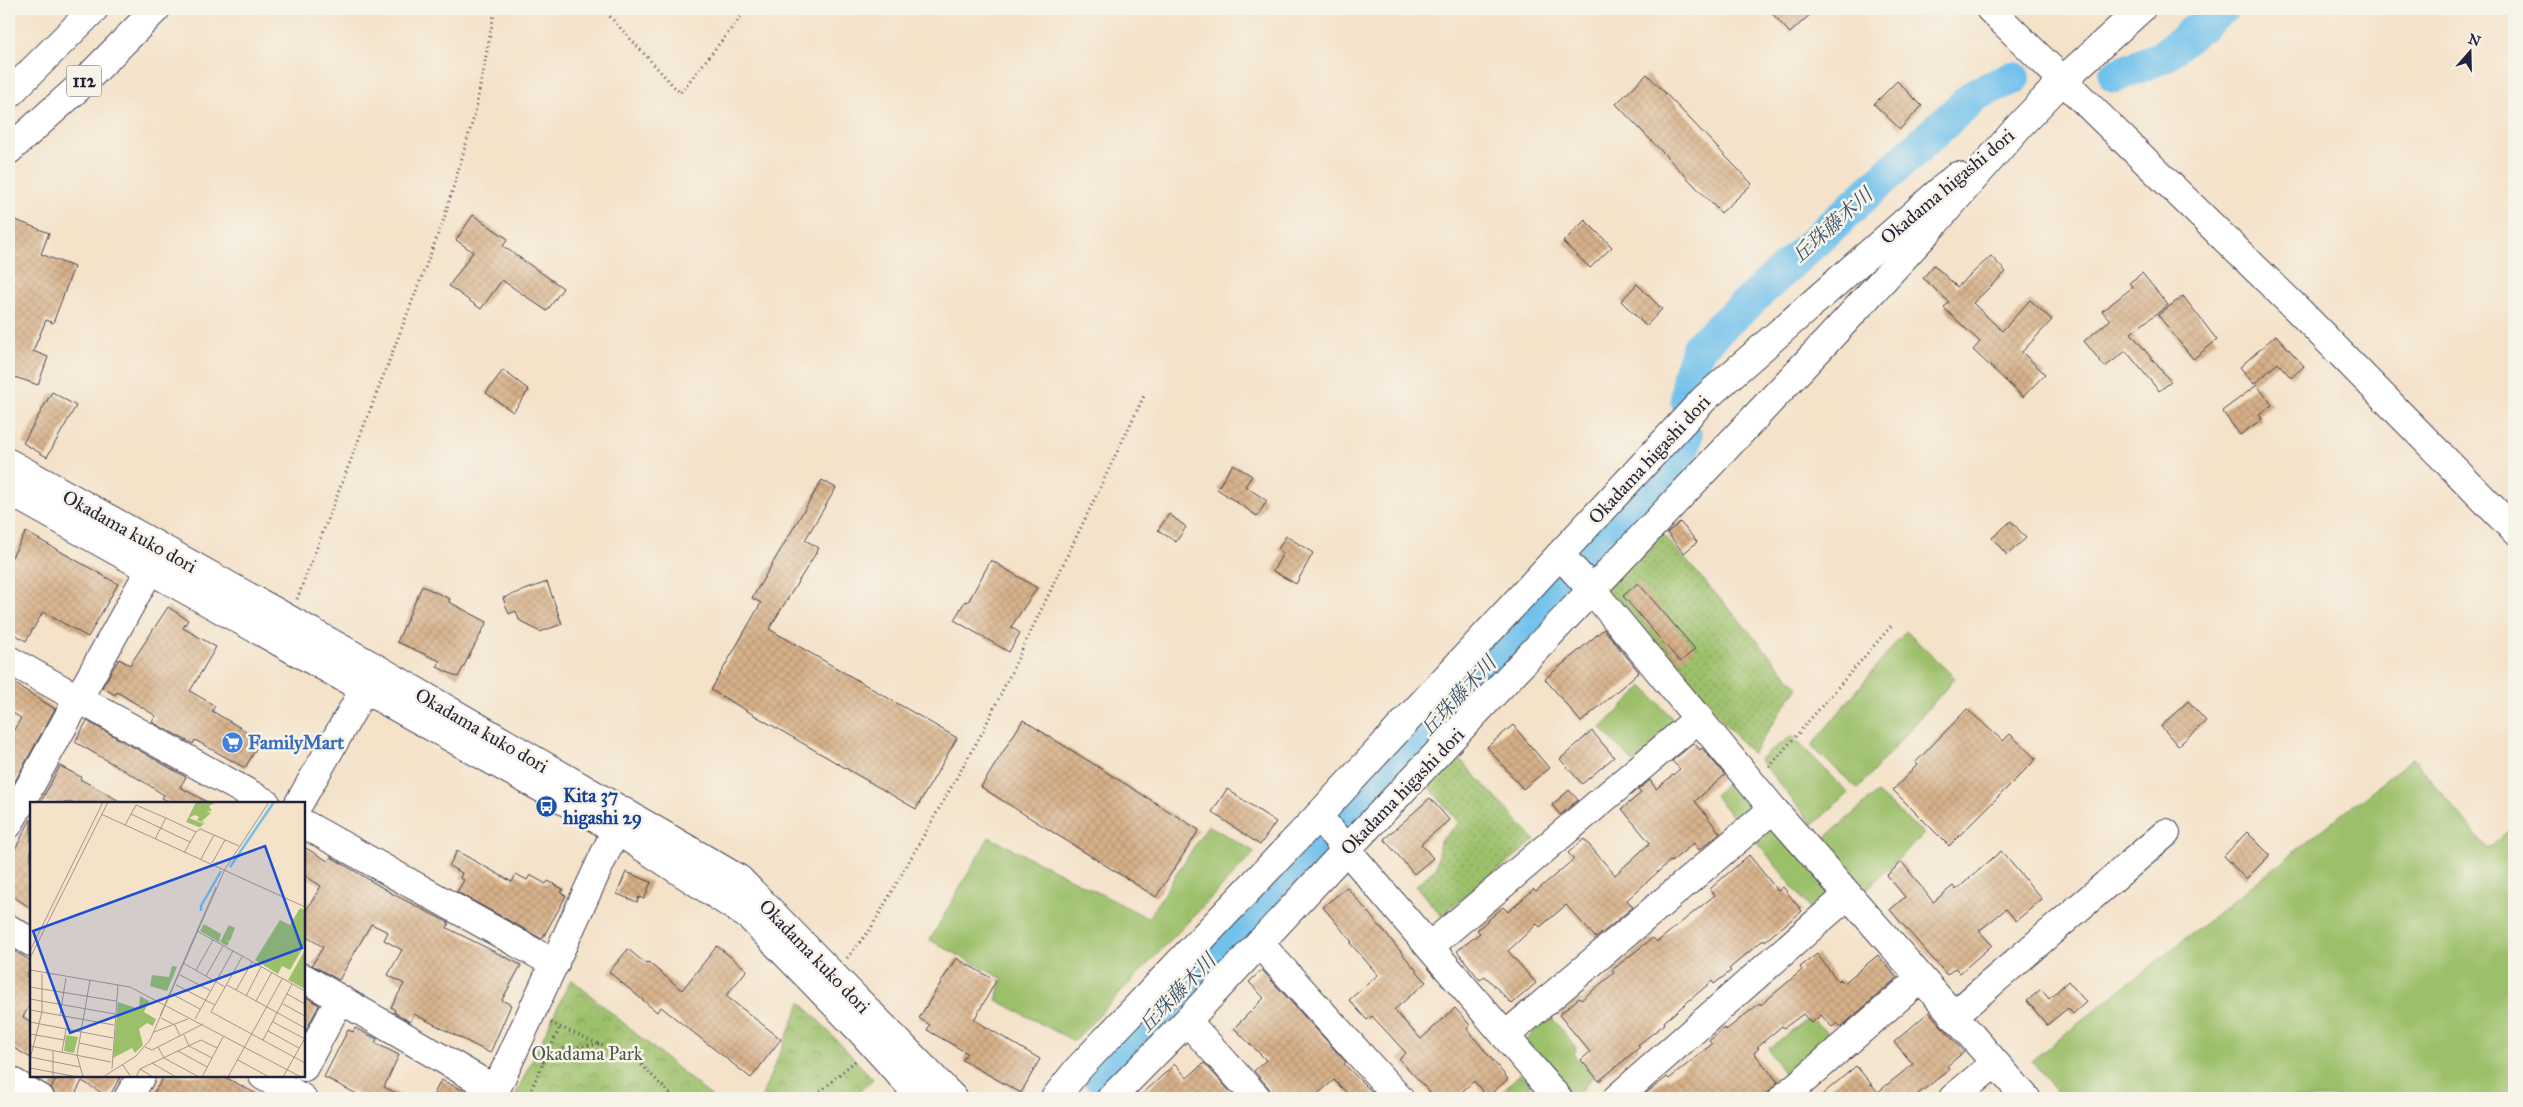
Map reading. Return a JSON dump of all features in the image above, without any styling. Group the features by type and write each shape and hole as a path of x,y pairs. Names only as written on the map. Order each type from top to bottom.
{"street":[{"name":"112","path":"9,94 94,9"},
{"name":"112","path":"9,150 79,87 156,9"},
{"path":"1990,9 2064,79 2300,312 2514,530"},
{"path":"2020,124 2064,79 2141,9"},
{"name":"Okadama higashi dori","path":"1055,1098 1077,1070 1318,816 1664,440 1704,399 1954,178 2020,124"},
{"name":"Okadama higashi dori","path":"1114,1097 1593,591 1876,287 2020,124"},
{"name":"Okadama kuko dori","path":"9,463 289,619 370,679"},
{"name":"Okadama kuko dori","path":"9,491 149,571 370,679 619,821 740,879 953,1098"},
{"path":"1560,555 1593,591 1773,809 2026,1098"},
{"path":"16,816 149,571"},
{"path":"9,660 264,802"},
{"path":"300,802 370,679"},
{"path":"1430,946 1699,718"},
{"path":"1506,1035 1773,809"},
{"path":"1318,816 1558,1098"},
{"name":"Okadama kuko dori","path":"619,821 750,917 858,1028 921,1098"},
{"path":"305,979 494,1094 619,821"},
{"path":"305,825 555,964"},
{"path":"1953,1016 2166,833"},
{"path":"1617,1098 1848,895"},
{"path":"9,929 30,941"},
{"path":"1259,943 1399,1098"},
{"path":"1783,1098 1920,979"},
{"path":"305,1066 340,999"},
{"path":"1187,1021 1257,1098"},
{"path":"1952,1098 1995,1063"},
{"path":"128,1098 140,1077"},
{"path":"266,1077 297,1088"},
{"path":"9,1080 40,1098"}],"path":[{"path":"289,619 444,219 475,113 495,9"},
{"path":"603,9 680,93 747,9"},
{"path":"833,975 870,930 982,733 1144,396"},
{"path":"1754,785 1891,626"},
{"path":"547,1021 638,1061 674,1098"},
{"path":"527,1098 560,1027"},
{"path":"543,1063 561,1049 600,1044"},
{"path":"812,1098 859,1057"}],"green space":[{"path":"1662,533 1798,687 1752,754 1604,589"},
{"path":"1906,631 1955,678 1858,789 1811,746"},
{"path":"1643,686 1679,726 1634,763 1601,728"},
{"path":"1792,736 1848,793 1813,825 1759,759"},
{"path":"1457,756 1535,840 1441,916 1416,886 1436,868 1440,841 1459,823 1428,785"},
{"path":"2413,758 2488,849 2514,827 2514,1098 2062,1098 2031,1061"},
{"path":"1736,775 1762,804 1738,823 1714,795"},
{"path":"1877,793 1924,834 1865,891 1825,838"},
{"path":"1776,822 1836,895 1815,915 1754,838"},
{"path":"1208,825 1255,852 1074,1041 996,1000 1003,979 930,940 989,837 1148,918"},
{"name":"Okadama Park","path":"571,979 713,1098 514,1098"},
{"path":"801,1002 873,1079 853,1098 761,1098"},
{"path":"1549,1014 1576,1048 1574,1055 1594,1075 1575,1098 1571,1098 1526,1041"},
{"path":"1810,1017 1835,1040 1790,1082 1768,1049"},
{"path":"1520,1074 1541,1098 1495,1098"}],"building":[{"path":"1768,9 1816,9 1790,33"},
{"path":"1647,74 1752,184 1721,213 1616,104"},
{"path":"1897,81 1922,106 1900,129 1874,104"},
{"path":"473,215 508,239 503,246 563,288 547,311 502,280 481,309 449,286 473,252 456,240"},
{"path":"13,219 49,233 41,254 74,267 53,323 46,320 33,351 48,357 38,385 9,375 9,229"},
{"path":"1585,220 1612,247 1590,268 1563,242"},
{"path":"1991,256 2006,272 1973,303 2002,331 2030,300 2052,320 2022,352 2045,374 2023,397 1973,350 1980,342 1944,308 1949,302 1923,278 1934,265 1957,287"},
{"path":"2142,273 2168,305 2131,333 2171,382 2159,391 2126,351 2105,367 2084,341 2110,320 2102,311 2133,287 2129,283"},
{"path":"1637,284 1662,309 1646,326 1621,301"},
{"path":"2183,296 2217,340 2193,359 2158,315"},
{"path":"2276,335 2304,366 2291,378 2278,363 2254,384 2240,367"},
{"path":"503,370 529,390 513,412 486,393"},
{"path":"2257,385 2272,405 2259,414 2262,419 2240,435 2222,411"},
{"path":"52,392 76,406 47,457 23,443"},
{"path":"1233,464 1252,476 1245,486 1267,501 1257,516 1217,489"},
{"path":"822,480 836,488 805,540 819,548 769,629 957,738 916,809 711,690 761,603 752,598"},
{"path":"1169,514 1186,527 1176,542 1158,530"},
{"path":"2011,521 2026,538 2007,555 1992,538"},
{"path":"1680,522 1697,542 1684,553 1667,533"},
{"path":"26,532 118,584 88,637 43,612 26,641 9,631 9,562"},
{"path":"1286,536 1313,553 1296,584 1273,571 1283,553 1278,549"},
{"path":"991,560 1037,588 1011,627 1020,633 1009,652 954,620 965,601 968,602"},
{"path":"547,582 562,624 540,632 519,620 516,611 509,614 503,598"},
{"path":"1638,583 1695,649 1680,662 1623,596"},
{"path":"422,586 450,599 449,602 487,622 458,677 437,667 440,661 397,642"},
{"path":"168,607 188,620 183,628 216,647 190,691 215,706 212,711 261,740 245,768 195,740 193,744 152,722 156,716 117,692 115,695 102,687 119,659 130,665"},
{"path":"1604,629 1639,672 1581,722 1545,679"},
{"path":"9,680 55,709 9,792 9,738 21,718 9,711"},
{"path":"2188,701 2206,721 2178,746 2161,726"},
{"path":"1967,709 2003,741 2010,734 2036,759 1949,846 1893,790 1917,765 1915,763"},
{"path":"1023,720 1199,830 1156,897 981,787"},
{"path":"87,721 186,777 180,787 207,802 170,802 162,798 164,795 144,782 75,742"},
{"path":"1513,725 1549,768 1523,789 1487,747"},
{"path":"1592,731 1614,757 1582,784 1560,759"},
{"path":"1694,743 1700,750 1702,748 1725,775 1695,801 1720,833 1699,850 1694,843 1670,861 1627,900 1633,907 1596,938 1566,905 1540,927 1537,924 1508,951 1536,983 1512,1004 1485,976 1480,980 1457,951 1480,933 1477,930 1503,907 1508,912 1534,889 1536,891 1574,859 1568,853 1584,839 1615,875 1650,843 1622,809 1641,793 1638,790 1650,780 1656,789 1680,769 1672,761"},
{"path":"60,766 121,802 41,802"},
{"path":"1227,789 1276,822 1260,845 1212,812"},
{"path":"1569,790 1578,800 1560,815 1552,805"},
{"path":"1430,798 1449,820 1421,844 1433,858 1414,874 1384,839"},
{"path":"30,821 30,907 9,894 9,861"},
{"path":"2247,832 2270,855 2246,879 2224,856"},
{"path":"305,848 328,861 331,857 393,894 449,923 447,928 521,965 502,1000 511,1005 490,1053 414,1014 410,1022 394,1012 395,1010 391,1007 404,984 388,975 402,950 384,940 388,932 371,924 339,980 312,965 323,947 305,936 305,912 321,886 305,876"},
{"path":"457,851 512,882 516,874 527,880 530,875 546,884 548,881 563,889 561,893 566,896 542,939 457,892 464,880 460,878 462,873 449,866"},
{"path":"2001,851 2042,899 2016,921 2006,909 1979,931 1992,945 1960,973 1955,968 1947,975 1890,910 1905,897 1887,875 1902,862 1933,902 1953,886 1956,890"},
{"path":"1749,855 1778,891 1783,887 1802,911 1765,941 1764,939 1729,969 1731,971 1714,984 1712,981 1664,1022 1665,1024 1638,1045 1640,1047 1599,1081 1581,1060 1590,1052 1559,1015 1614,973 1612,970 1653,938 1657,942 1715,895 1710,889"},
{"path":"626,872 651,882 644,899 639,897 637,902 617,894"},
{"path":"1347,887 1426,982 1394,1010 1421,1039 1455,1008 1470,1025 1467,1029 1508,1079 1487,1097 1474,1081 1455,1098 1435,1098 1399,1059 1406,1053 1372,1016 1367,1020 1349,1000 1378,975 1350,943 1352,942 1323,907"},
{"path":"717,946 747,970 726,996 781,1039 751,1078 661,1007 657,1012 609,972 628,949 646,964 648,962 682,990"},
{"path":"9,948 30,960 30,969 26,976 30,979 30,1005 23,1017 30,1021 30,1057 9,1045"},
{"path":"1817,954 1838,981 1840,979 1844,983 1878,955 1897,978 1841,1027 1837,1023 1832,1027 1821,1015 1811,1023 1803,1014 1784,1028 1782,1026 1757,1047 1759,1048 1754,1053 1778,1082 1763,1098 1640,1098 1667,1077 1669,1079 1712,1044 1709,1041 1724,1028 1726,1030 1760,1003 1761,1005 1802,970 1800,967"},
{"path":"956,958 996,981 974,1020 1040,1059 1021,1093 962,1060 967,1053 927,1030 930,1025 919,1018"},
{"path":"1262,970 1346,1062 1344,1064 1378,1098 1352,1098 1334,1080 1313,1098 1272,1098 1269,1088 1254,1071 1266,1060 1234,1028 1264,998 1249,982"},
{"path":"2068,981 2086,1002 2073,1014 2068,1008 2047,1025 2027,1001 2041,989 2049,999"},
{"path":"305,996 319,1005 305,1032"},
{"path":"1929,1012 1964,1052 1947,1066 1950,1069 1913,1098 1818,1098 1856,1066 1878,1092 1913,1064 1894,1042"},
{"path":"355,1028 377,1039 375,1043 399,1055 384,1087 406,1098 354,1098 357,1094 324,1077 348,1030 353,1032"},
{"path":"1204,1063 1236,1098 1138,1098 1175,1064 1187,1078"},
{"path":"57,1077 120,1077 109,1097 82,1081 73,1098 56,1098 51,1088"},
{"path":"163,1077 225,1077 264,1098 151,1098"},
{"path":"441,1080 471,1094 477,1098 432,1098"}],"waterway":[{"name":"丘珠藤木川","path":"2115,76 2162,57 2222,9"},
{"name":"丘珠藤木川","path":"1687,399 1689,375 1698,348 1976,94 2013,78"},
{"name":"丘珠藤木川","path":"1590,556 1679,459 1686,438"},
{"name":"丘珠藤木川","path":"1348,813 1568,580"},
{"name":"丘珠藤木川","path":"1098,1075 1318,845"}],"place":[{"name":"FamilyMart","path":"232,742"},
{"name":"Kita 37 higashi 29","path":"547,806"}]}
